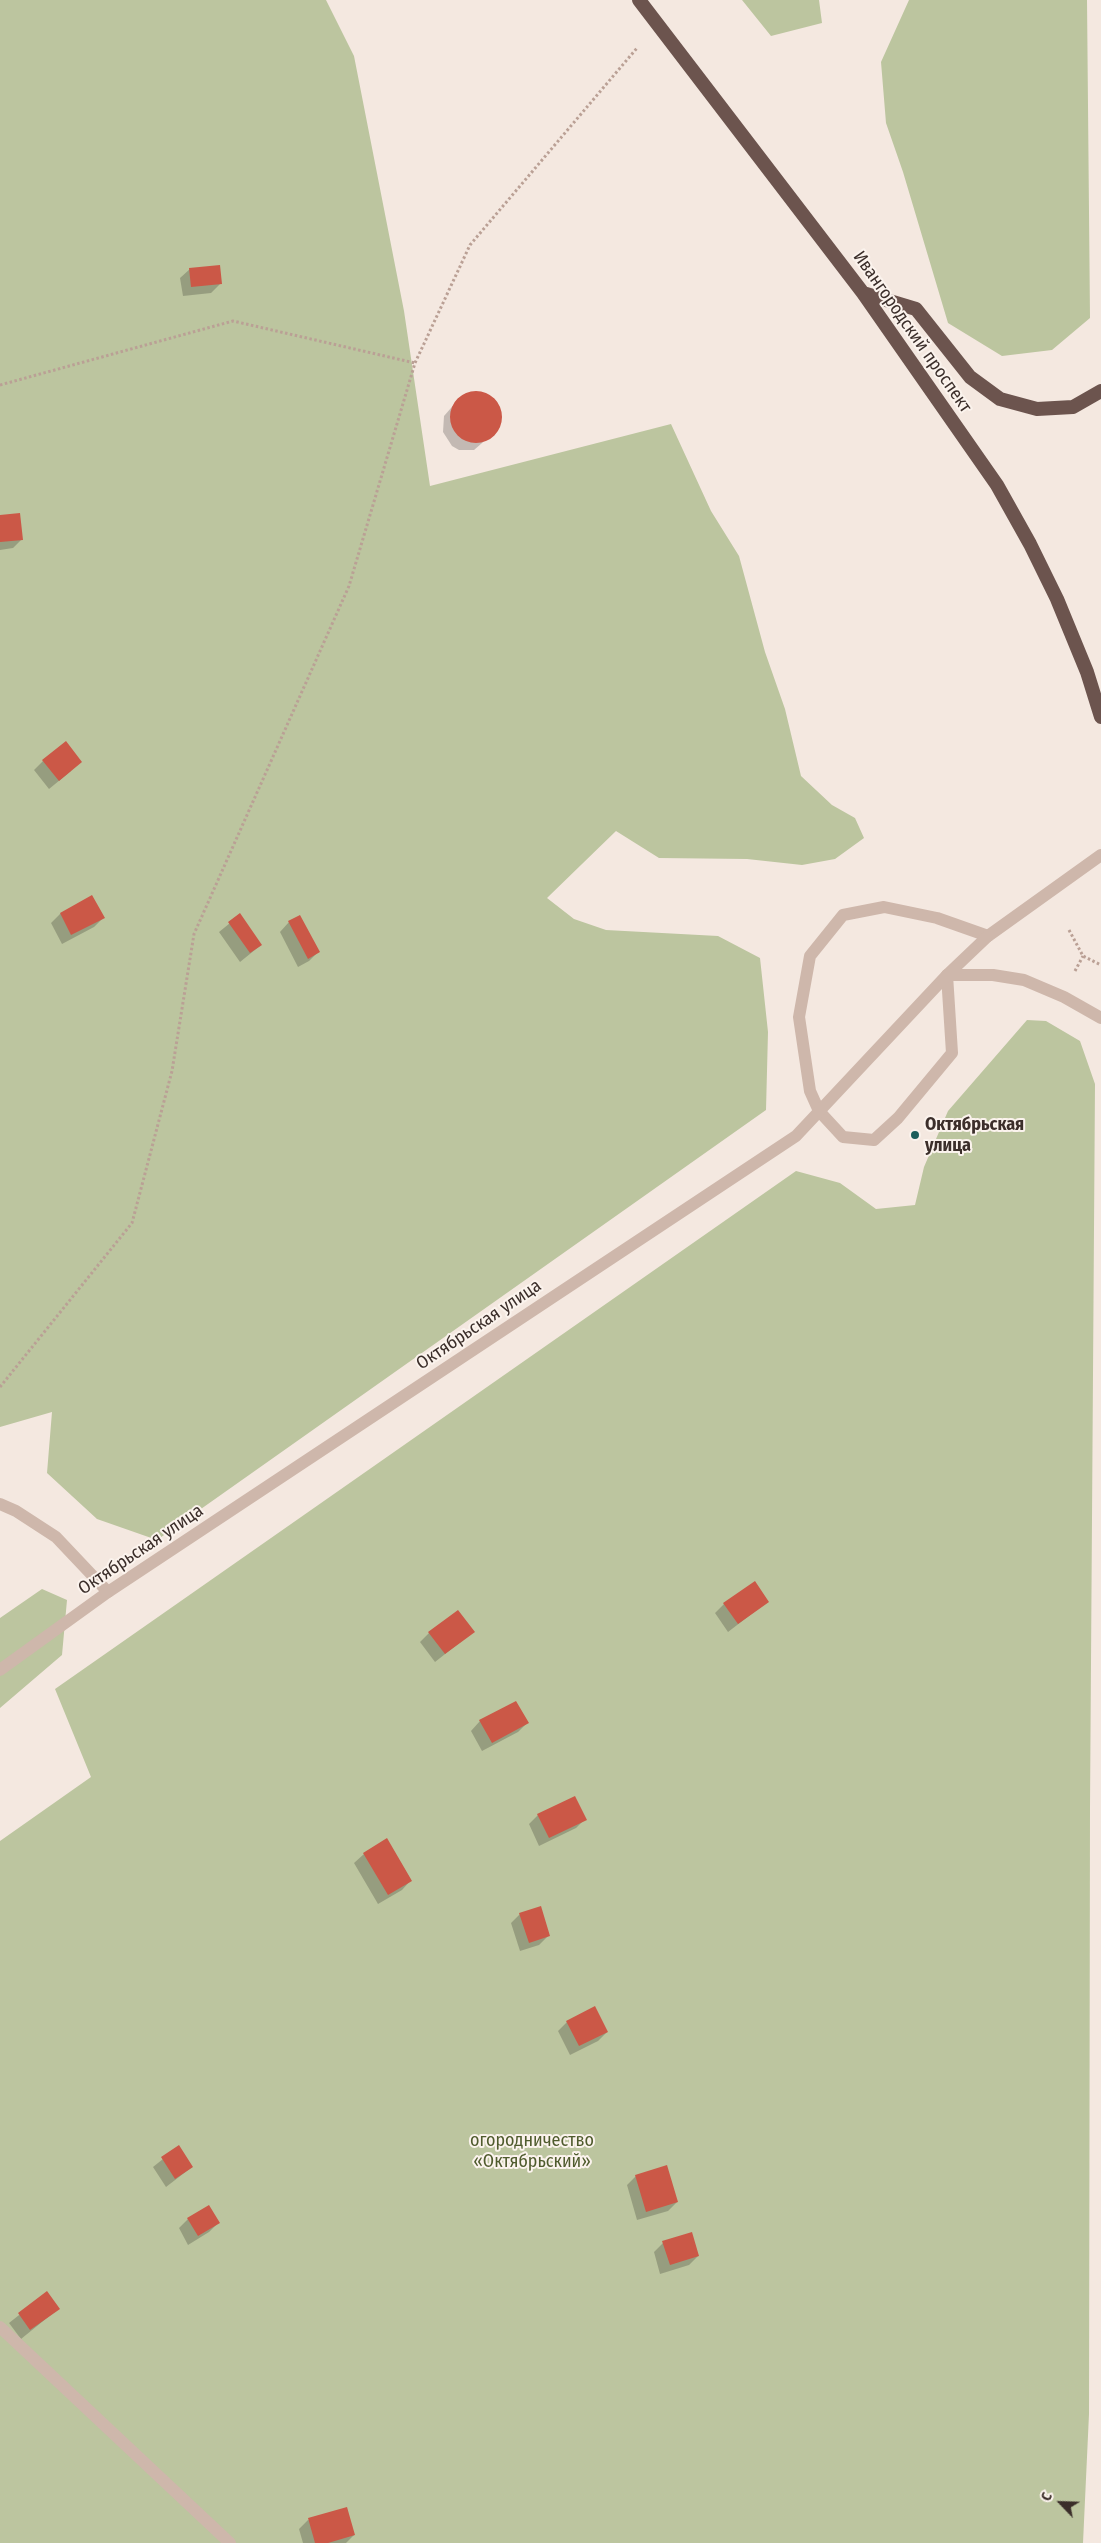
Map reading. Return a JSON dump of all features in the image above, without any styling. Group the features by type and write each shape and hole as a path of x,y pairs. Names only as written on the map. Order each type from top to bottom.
{"highway":[{"name":"Ивангородский проспект","path":"639,0 863,293 997,485 1030,544 1057,599 1083,663 1101,716"},
{"path":"863,293 916,309 970,378 1000,399 1037,410 1073,407 1101,391"}],"street":[{"name":"Октябрьская улица","path":"0,1670 108,1592 796,1136 947,975 988,936 1101,855"},
{"path":"988,936 938,918 884,908 843,915 810,956 799,1017 810,1091 819,1111 843,1137 874,1140 898,1118 952,1053 947,975 993,975 1024,980 1064,996 1101,1018"},
{"path":"0,1504 16,1510 56,1537 108,1592"},
{"path":"0,2327 230,2543"}],"path":[{"path":"0,1387 132,1223 172,1072 194,934 349,586 415,363 470,245 634,51 660,28"},
{"path":"0,385 233,321 415,363"},
{"path":"1069,930 1083,956 1101,965"},
{"path":"1074,974 1083,956"}],"green space":[{"path":"0,0 326,0 354,56 404,311 430,486 671,424 711,511 739,556 765,652 785,709 801,776 832,805 855,818 864,838 835,859 802,865 747,859 659,858 616,831 547,898 574,919 606,930 718,936 760,958 768,1032 766,1110 157,1540 97,1519 47,1473 52,1412 0,1427"},
{"path":"742,0 819,0 822,23 771,36"},
{"path":"909,0 1087,0 1090,318 1052,350 1002,356 948,323 903,172 886,123 881,62"},
{"name":"огородничество «Октябрьский»","path":"1027,1020 1046,1021 1080,1041 1095,1084 1090,1807 1089,2414 1083,2543 0,2543 0,1841 91,1777 55,1689 796,1171 840,1183 876,1209 915,1205 924,1167 948,1111"},
{"path":"42,1589 67,1600 62,1655 0,1708 0,1618"}],"building":[{"path":"220,265 222,284 191,287 189,268"},
{"path":"476,391 486,393 494,399 500,407 502,417 500,427 494,435 486,441 476,443 466,441 458,435 452,427 450,417 452,407 458,399 466,393"},
{"path":"20,513 23,540 0,542 0,515"},
{"path":"66,741 82,762 59,781 42,760"},
{"path":"92,895 105,918 71,935 60,913"},
{"path":"240,913 262,945 250,953 228,922"},
{"path":"300,915 320,952 308,959 288,921"},
{"path":"755,1581 769,1602 738,1624 723,1603"},
{"path":"458,1610 475,1632 445,1654 428,1632"},
{"path":"516,1701 529,1723 492,1743 479,1720"},
{"path":"575,1796 587,1820 549,1838 537,1814"},
{"path":"387,1838 412,1881 388,1895 363,1853"},
{"path":"541,1906 550,1936 529,1943 519,1913"},
{"path":"595,2006 608,2032 579,2046 566,2021"},
{"path":"179,2145 193,2167 175,2179 161,2157"},
{"path":"667,2165 678,2202 646,2212 635,2175"},
{"path":"209,2205 220,2223 198,2236 187,2218"},
{"path":"692,2232 699,2256 670,2265 662,2241"},
{"path":"47,2291 60,2309 30,2330 18,2313"},
{"path":"347,2507 355,2535 328,2543 315,2543 308,2518"}],"place":[{"name":"Октябрьская улица","path":"915,1135"}]}
